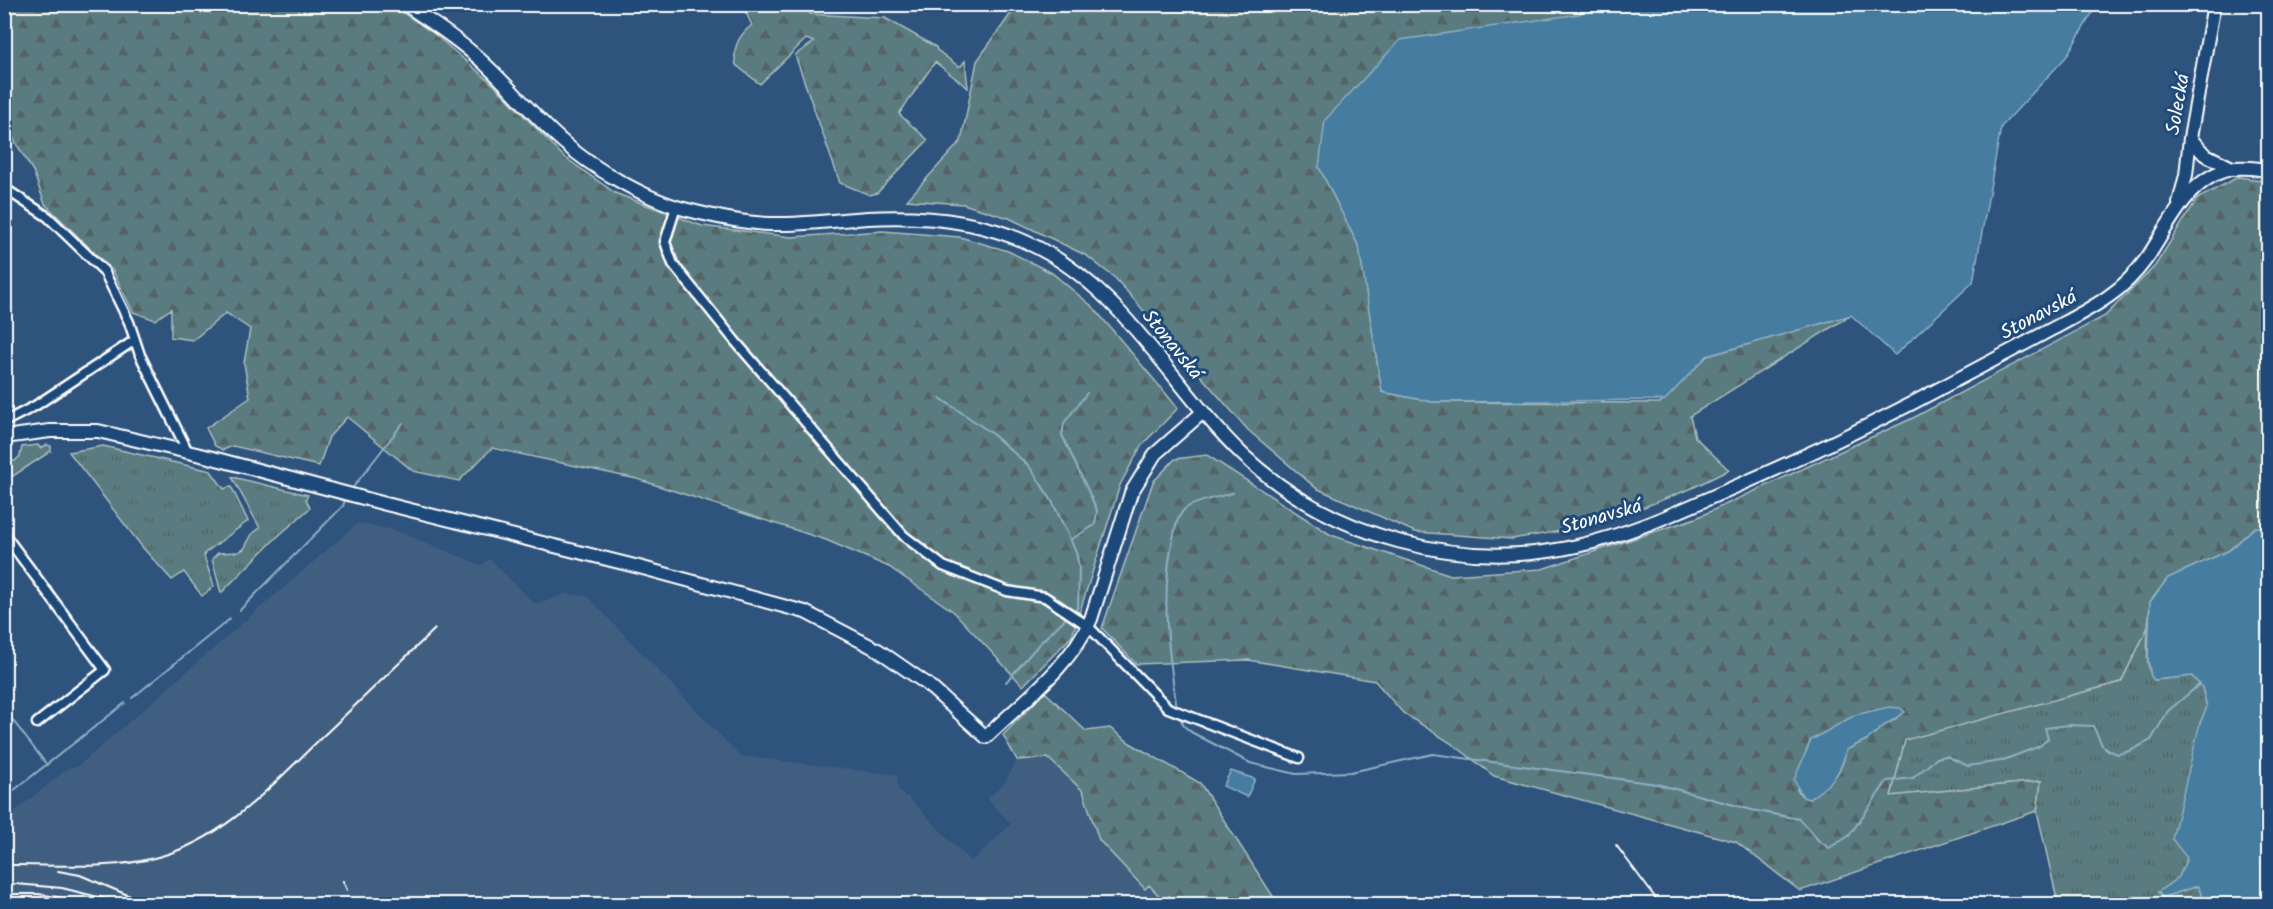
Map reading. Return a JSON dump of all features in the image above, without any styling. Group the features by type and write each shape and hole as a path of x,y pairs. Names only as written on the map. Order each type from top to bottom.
{"street":[{"name":"Stonavská","path":"405,4 479,58 565,145 630,186 676,207 721,217 770,224 874,218 952,220 1023,240 1079,273 1100,291 1126,318 1203,412 1244,455 1280,485 1324,512 1370,533 1416,546 1478,555 1519,554 1577,546 1638,528 1813,453 1877,422 2111,295 2133,276 2151,252 2177,209 2202,183 2218,174 2234,169 2268,170"},
{"name":"Solecká","path":"2177,209 2186,175 2190,138 2214,4"},
{"path":"2190,138 2204,154 2234,169"},
{"path":"4,188 48,217 104,271 129,322 140,355 188,452"},
{"path":"676,207 665,242 673,264 735,341 904,536 943,566 1007,591 1045,597 1088,626 1168,708 1299,758"},
{"path":"4,422 35,406 135,340"},
{"path":"4,437 51,431 98,431 344,491 805,612 878,650 927,684 986,737 1066,659 1084,636 1131,493 1155,454 1203,412"},
{"path":"4,534 105,670 37,723"}],"shaded area":[{"path":"1595,4 2097,5 2066,57 2001,127 1973,282 1895,355 1851,315 1707,356 1665,400 1433,402 1382,392 1359,247 1319,167 1325,120 1400,40 1579,14"},
{"path":"358,523 394,530 481,565 490,559 534,603 565,594 587,596 740,756 897,775 898,789 971,862 1011,824 987,799 1005,782 1017,760 1048,758 1083,791 1098,839 1149,883 1178,904 5,904 5,819 70,767 77,767"},
{"path":"2256,527 2261,527 2268,534 2268,904 2205,904 2198,886 2163,897 2158,892 2179,877 2187,858 2172,839 2200,723 2207,707 2202,687 2192,676 2154,680 2151,676 2148,661 2150,602 2168,578 2228,551"},
{"path":"1889,707 1900,708 1905,712 1868,739 1846,750 1834,779 1809,799 1803,797 1794,780 1811,740 1855,715"},
{"path":"1231,771 1255,779 1247,797 1223,786"}],"green space":[{"path":"5,5 391,5 433,33 494,85 563,156 615,193 702,226 791,237 883,231 960,237 1008,251 1052,273 1093,307 1178,408 1141,446 1120,485 1072,636 1023,686 954,612 889,567 826,540 637,479 492,448 459,481 413,471 347,417 329,437 319,466 233,446 223,450 215,446 206,428 250,398 244,363 250,329 226,313 193,340 171,337 171,309 155,320 133,312 113,271 45,204 33,171 13,138 5,131"},
{"path":"742,5 811,5 810,14 885,18 936,47 958,66 965,61 968,88 935,62 899,114 928,140 877,193 870,195 840,183 795,55 814,42 806,39 760,84 736,65 735,53 738,42 743,33 752,25"},
{"path":"1017,5 1595,5 1319,167 1359,247 1382,392 1433,402 1660,403 1707,356 1851,315 1690,416 1695,437 1729,470 1690,489 1598,525 1512,539 1415,532 1316,488 1248,430 1116,279 1087,256 1009,218 963,204 907,200 961,141 977,61"},
{"path":"2238,177 2268,181 2268,535 2256,527 2228,551 2168,578 2150,602 2148,627 2121,682 1905,740 1891,796 2041,781 2037,811 1800,891 1736,842 1494,776 1454,745 1403,713 1375,681 1248,660 1136,664 1102,628 1153,482 1175,459 1207,455 1331,535 1451,575 1542,569 1696,518 1913,418 2105,316 2155,266 2197,199","holes":["1897,718 1868,739 1846,750 1841,767 1834,779 1809,799 1803,797 1797,790 1810,741 1834,728"]},
{"path":"38,445 40,448 51,446 51,451 10,478 5,478 5,461 15,461 20,456 22,447"},
{"path":"103,446 211,471 224,489 231,486 248,521 205,553 214,586 202,596 184,572 172,580 143,548 69,452"},
{"path":"232,477 308,495 306,499 310,508 221,593 212,559 218,553 238,552 244,549 252,534 260,528"},
{"path":"2148,627 2148,662 2154,680 2192,676 2202,687 2207,707 2200,723 2187,858 2179,877 2158,892 2163,897 2198,886 2205,904 2058,904 2037,811 2041,781 1891,796 1905,739 2121,682"},
{"path":"1045,692 1086,731 1110,728 1130,743 1200,783 1278,904 1178,904 1169,896 1165,902 1149,885 1145,889 1099,840 1083,791 1048,758 1017,760 1003,735"}],"waterway":[{"path":"1070,540 1095,525 1097,510 1062,435 1064,423 1087,393"},
{"path":"940,398 990,432 1029,466 1052,501 1076,552 1079,567 1078,607 1073,612"},
{"path":"351,490 403,423"},
{"path":"1177,709 1168,643 1166,600 1170,556 1176,527 1181,514 1189,506 1233,493"},
{"path":"240,610 343,506 346,497"},
{"path":"1006,682 1040,643 1068,616"},
{"path":"132,698 230,619"},
{"path":"1178,714 1184,726 1191,732 1250,763 1296,774 1351,772 1433,754 1657,784 1752,810 1799,819 1819,841 1829,848 1849,836 1887,781 1913,778 1937,758 1946,756 1968,766 2001,761 2040,746 2048,739 2045,728 2069,725 2093,726 2102,745 2108,750 2118,754 2130,751 2151,740 2168,711 2200,684"},
{"path":"4,798 125,703"},
{"path":"4,709 47,765"}],"railway":[{"path":"12,865 122,864 158,857 205,838 246,809 265,792 435,629"},
{"path":"1616,845 1660,904"},
{"path":"58,871 80,875 149,904"},
{"path":"343,881 347,890"},
{"path":"4,883 62,888 126,904"},
{"path":"4,894 38,894 100,904"}]}
